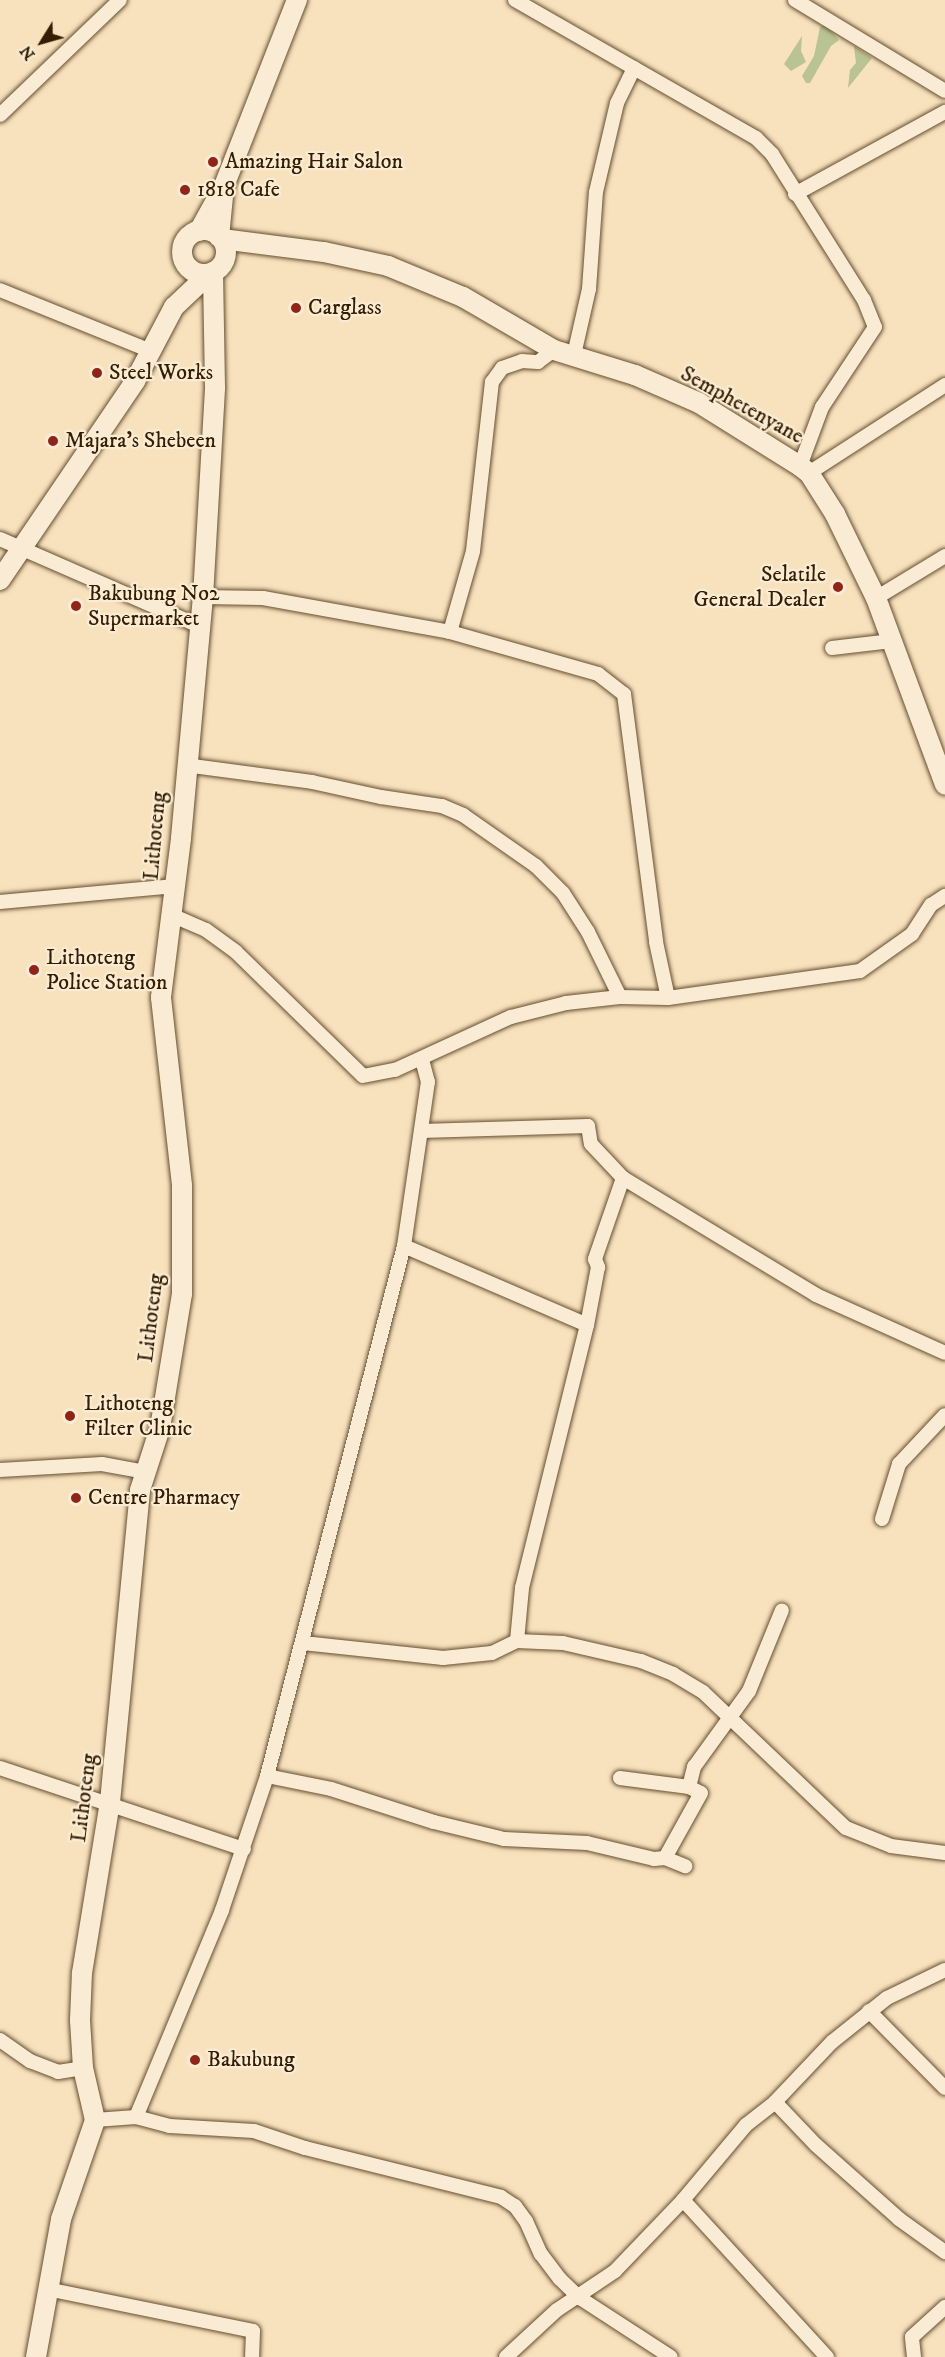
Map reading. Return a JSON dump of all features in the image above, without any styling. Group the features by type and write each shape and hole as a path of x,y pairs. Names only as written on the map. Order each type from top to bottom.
{"main road":[{"path":"0,580 135,381 152,351 174,307 184,262 185,241 199,231 224,186 297,0"},
{"path":"220,238 225,206 224,186"},
{"path":"199,231 220,238 226,247 215,270"},
{"name":"Semphetenyane","path":"220,238 264,247 324,252 388,266 463,297 554,350 635,375 699,403 805,470 835,514 876,598 945,785"},
{"path":"174,307 215,270 264,247"},
{"path":"184,262 193,271 215,270"},
{"name":"Lithoteng","path":"95,2120 83,2068 80,2020 82,1973 110,1802 135,1520 146,1472 160,1428 182,1294 182,1185 161,997 169,914 176,886 185,765 203,597 215,387 215,270"},
{"path":"36,2357 46,2289 61,2219 95,2120"}],"street":[{"path":"0,115 120,0"},
{"path":"515,0 756,138 772,154 795,194 864,300 874,327 822,406 805,470"},
{"path":"795,0 945,91"},
{"path":"574,355 590,289 596,192 617,103 634,68"},
{"path":"795,194 945,112"},
{"path":"0,290 152,351"},
{"path":"450,632 473,551 492,382 502,368 522,361 538,362 554,350"},
{"path":"805,470 945,385"},
{"path":"0,539 199,626"},
{"path":"876,598 945,556"},
{"path":"203,597 263,598 450,632 598,674 624,694 656,942 668,998"},
{"path":"832,648 892,641"},
{"path":"185,765 312,782 381,798 442,806 463,815 536,866 563,893 588,932 620,997"},
{"path":"0,902 176,886"},
{"path":"169,914 206,930 236,952 308,1019 354,1070 363,1076 422,1059 511,1017 566,1003 620,997 668,998 860,971 912,934 932,905 945,896"},
{"path":"136,2117 244,1849 267,1776 404,1246 428,1082 422,1059"},
{"path":"421,1131 588,1126 591,1144 623,1178 816,1295 945,1353"},
{"path":"517,1641 522,1588 587,1325 598,1267 595,1259 623,1178"},
{"path":"404,1246 587,1325"},
{"path":"882,1519 899,1464 945,1415"},
{"path":"0,1470 102,1464 146,1472"},
{"path":"689,1787 694,1767 749,1690 782,1610"},
{"path":"303,1642 443,1658 492,1653 517,1641 563,1643 641,1661 674,1674 729,1715 777,1767 846,1828 891,1846 945,1853"},
{"path":"0,1768 110,1802 244,1849"},
{"path":"267,1776 331,1789 434,1822 504,1839 587,1844 654,1859 665,1858 685,1866"},
{"path":"620,1778 689,1787 701,1793 665,1858"},
{"path":"506,2357 556,2310 580,2298 615,2271 682,2200 746,2125 775,2102 832,2043 869,2011 945,1970"},
{"path":"869,2011 945,2088"},
{"path":"0,2040 30,2061 58,2072 73,2073 83,2068"},
{"path":"775,2102 816,2145 891,2212 945,2252"},
{"path":"95,2120 136,2117 171,2126 254,2131 305,2148 501,2197 514,2206 552,2270 580,2298 671,2357"},
{"path":"682,2200 827,2357"},
{"path":"46,2289 253,2331 252,2357"},
{"path":"914,2357 912,2337 945,2307"}],"green space":[{"path":"825,25 839,40 831,46 810,83 806,83 802,76 814,56 820,27"},
{"path":"802,36 801,51 806,62 791,71 784,64"},
{"path":"854,46 872,58 848,88 850,70 856,63"}],"place":[{"name":"Amazing Hair Salon","path":"213,162"},
{"name":"1818 Cafe","path":"185,190"},
{"name":"Carglass","path":"296,308"},
{"name":"Steel Works","path":"97,373"},
{"name":"Majara's Shebeen","path":"53,441"},
{"name":"Selatile General Dealer","path":"838,587"},
{"name":"Bakubung No2 Supermarket","path":"76,606"},
{"name":"Lithoteng Police Station","path":"34,970"},
{"name":"Lithoteng Filter Clinic","path":"70,1416"},
{"name":"Centre Pharmacy","path":"76,1498"},
{"name":"Bakubung","path":"195,2060"}]}
